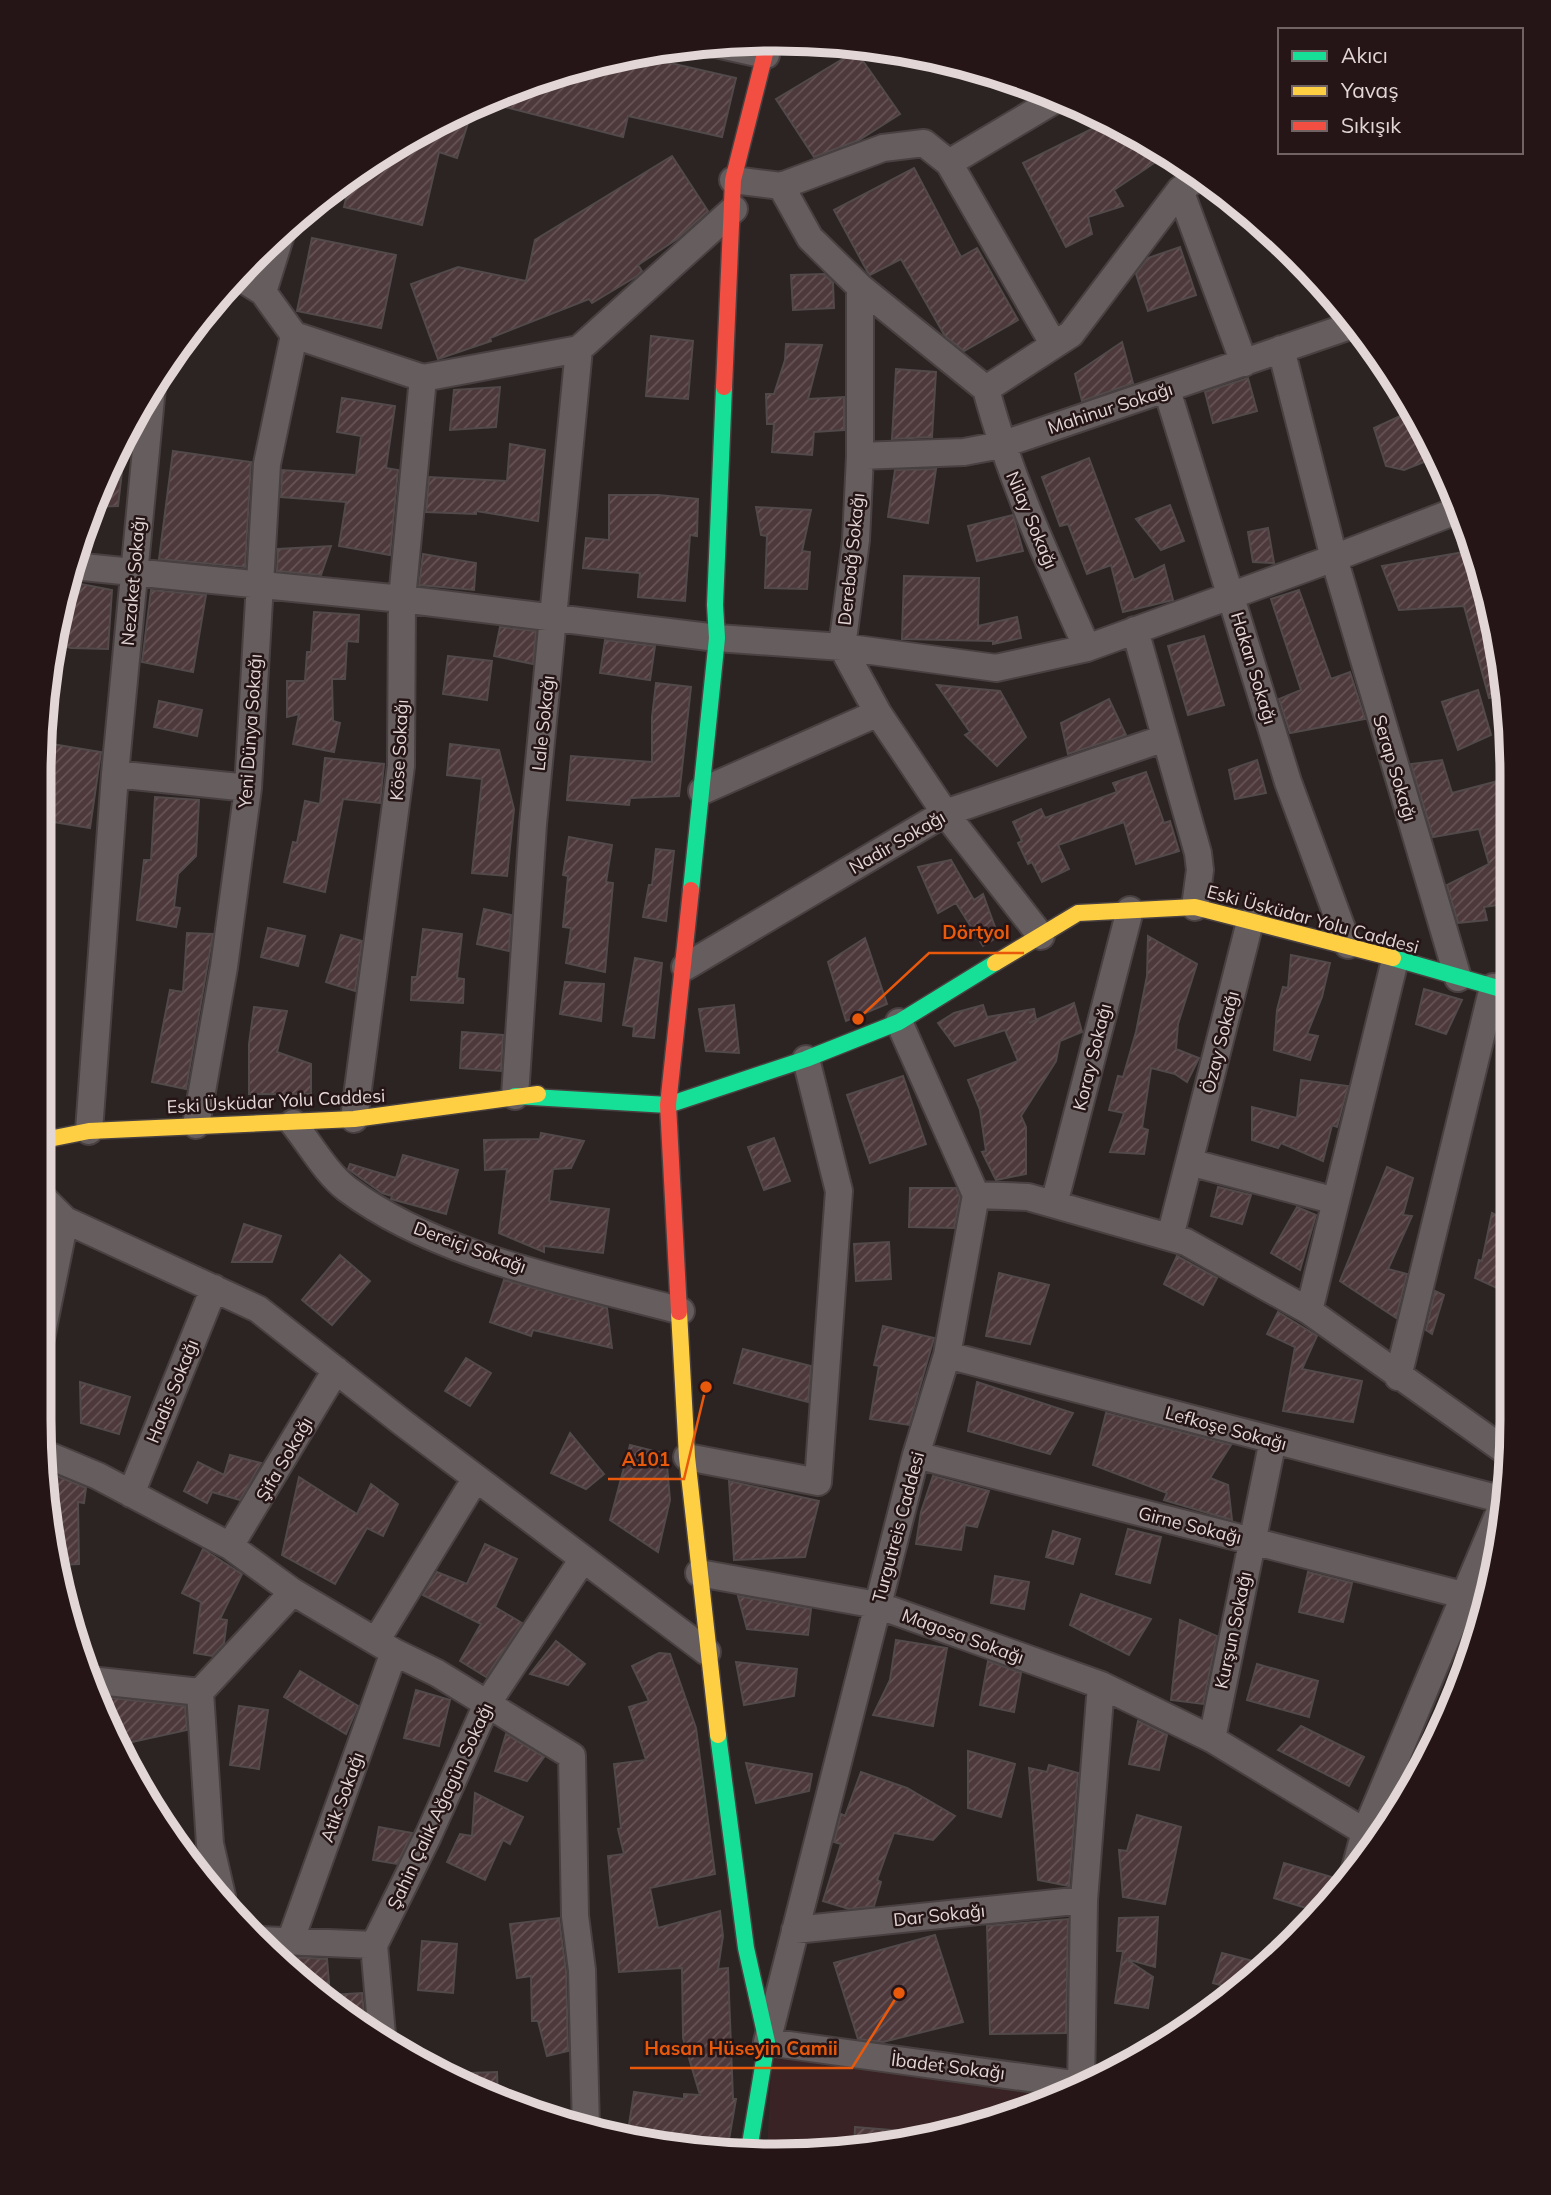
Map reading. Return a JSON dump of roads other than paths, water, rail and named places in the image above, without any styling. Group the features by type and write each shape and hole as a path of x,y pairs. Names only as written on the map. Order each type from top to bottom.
{"street":[{"path":"750,2143 767,2042 747,1948 707,1652 687,1457 668,1105 685,967 717,638 715,605 733,180 766,51"},
{"path":"949,163 1048,104"},
{"path":"733,180 780,186 883,148 924,143 949,163 1054,345"},
{"path":"780,186 810,238 860,287 986,388 1071,334 1190,183"},
{"path":"1190,183 1244,363"},
{"path":"246,281 264,292 294,335 423,379 579,349 733,209"},
{"path":"264,292 276,251"},
{"name":"Derebağ Sokağı","path":"860,287 860,456 856,540 842,647 878,713 945,813 1041,936"},
{"name":"Mahinur Sokağı","path":"860,456 964,452 1001,445 1345,328"},
{"name":"Yeni Dünya Sokağı","path":"196,1125 224,967 248,788 267,464 294,335"},
{"name":"Lale Sokağı","path":"515,1096 533,824 579,349"},
{"name":"Serap Sokağı","path":"1281,349 1334,558 1458,978"},
{"name":"Köse Sokağı","path":"354,1119 401,766 402,600 423,379"},
{"name":"Nilay Sokağı","path":"986,388 1001,445 1087,648"},
{"name":"Hakan Sokağı","path":"1167,390 1289,782 1348,945"},
{"name":"Nezaket Sokağı","path":"89,1131 115,774 150,410"},
{"path":"82,567 260,584 717,638 842,647 996,668 1087,648 1232,597 1451,513"},
{"path":"1135,630 1198,852 1200,870 1195,907"},
{"path":"702,791 878,713"},
{"name":"Nadir Sokağı","path":"685,967 945,813 1165,738"},
{"path":"115,774 248,788"},
{"name":"Eski Üsküdar Yolu Caddesi","path":"515,1096 668,1105 806,1059 899,1022 1078,913 1195,907 1348,945 1500,989"},
{"name":"Koray Sokağı","path":"1054,1204 1129,910"},
{"name":"Özay Sokağı","path":"1170,1237 1250,922"},
{"path":"1308,1311 1395,960"},
{"path":"1398,1377 1500,989"},
{"path":"899,1022 976,1195 1028,1197 1186,1242 1308,1311 1499,1447"},
{"path":"687,1457 818,1482 838,1191 806,1059"},
{"name":"Eski Üsküdar Yolu Caddesi","path":"712,1073 806,1059"},
{"name":"Eski Üsküdar Yolu Caddesi","path":"51,1138 89,1131 354,1119 619,1084"},
{"name":"Dereiçi Sokağı","path":"293,1123 346,1188 415,1229 502,1262 681,1311"},
{"path":"1189,1162 1336,1201"},
{"name":"Turgutreis Caddesi","path":"767,2042 916,1455 947,1355 976,1195"},
{"path":"51,1207 65,1220 258,1309 707,1652"},
{"path":"51,1286 65,1220"},
{"name":"Hadis Sokağı","path":"131,1494 214,1288"},
{"name":"Lefkoşe Sokağı","path":"947,1355 1496,1495"},
{"name":"Şifa Sokağı","path":"230,1546 335,1370"},
{"name":"Kurşun Sokağı","path":"1212,1739 1273,1440"},
{"name":"Girne Sokağı","path":"916,1455 1463,1595"},
{"path":"52,1457 131,1494 230,1546 293,1592 385,1647 437,1673 572,1756 575,1916 582,1970 586,2119"},
{"name":"Atik Sokağı","path":"290,1942 385,1647 476,1478"},
{"path":"1376,1825 1463,1595 1492,1528"},
{"name":"Şahin Çalık Ağagün Sokağı","path":"374,1945 428,1836 487,1704 583,1559"},
{"name":"Magosa Sokağı","path":"699,1573 877,1605 1101,1685 1212,1739 1368,1836"},
{"path":"219,1882 210,1844 200,1692 293,1592"},
{"path":"100,1681 200,1692"},
{"path":"1083,2076 1084,1900 1101,1685"},
{"name":"Dar Sokağı","path":"794,1930 1084,1900"},
{"path":"273,1941 374,1945 381,2027"},
{"name":"İbadet Sokağı","path":"767,2042 1065,2084"}],"place":[{"name":"Dörtyol","path":"858,1019"},
{"name":"A101","path":"706,1387"},
{"name":"Hasan Hüseyin Camii","path":"899,1993"}]}
